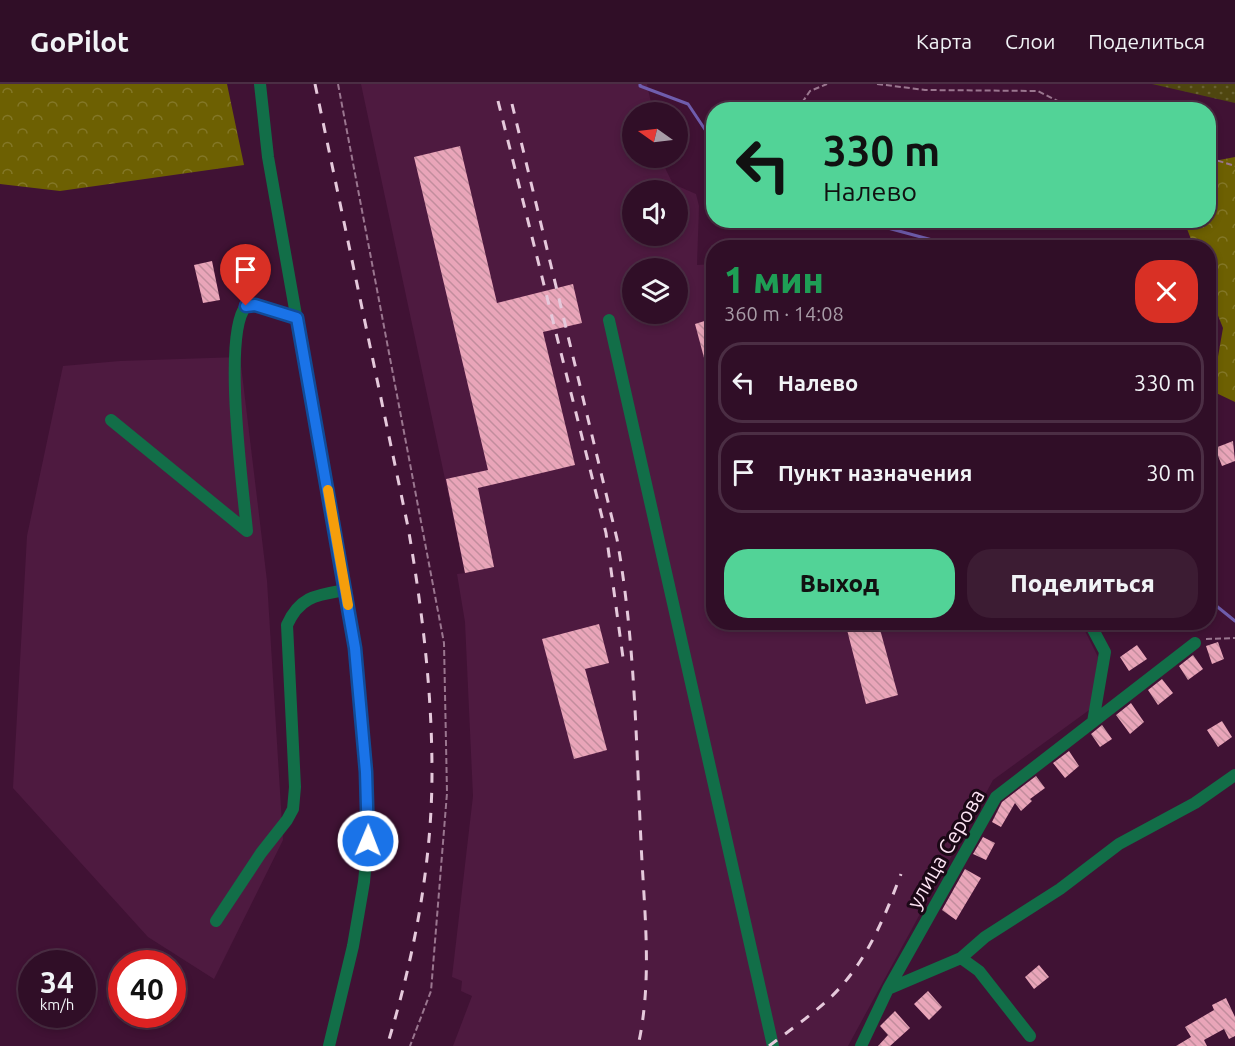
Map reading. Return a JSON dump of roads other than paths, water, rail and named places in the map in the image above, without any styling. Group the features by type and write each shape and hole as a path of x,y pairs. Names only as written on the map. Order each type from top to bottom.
{"street":[{"path":"261,84 268,157 346,590 360,692 369,828 358,919 329,1046"},
{"path":"111,420 247,531 234,371 240,312 246,306 262,307 297,318"},
{"path":"609,320 773,1046"},
{"path":"216,921 293,809 295,787 288,626 292,615 306,600 316,595 346,590"},
{"path":"1093,630 1105,652 1093,722"},
{"name":"улица Серова","path":"861,1046 888,989 996,797 1195,643"},
{"path":"888,989 961,958 985,937 1060,889 1119,844 1195,803 1235,775"},
{"path":"961,958 979,971 1030,1036"}],"waterway":[{"path":"640,84 640,86 688,104 706,131"},
{"path":"888,228 932,240"},
{"path":"1216,606 1235,621"}],"railway":[{"path":"315,84 408,527 422,618 428,680 432,741 429,841 413,945 387,1046"},
{"path":"498,101 606,533 624,665"},
{"path":"512,104 617,539 628,614 634,690 646,944 643,1021 638,1046"},
{"path":"769,1046 824,1004 854,970 881,924 901,874"}]}
